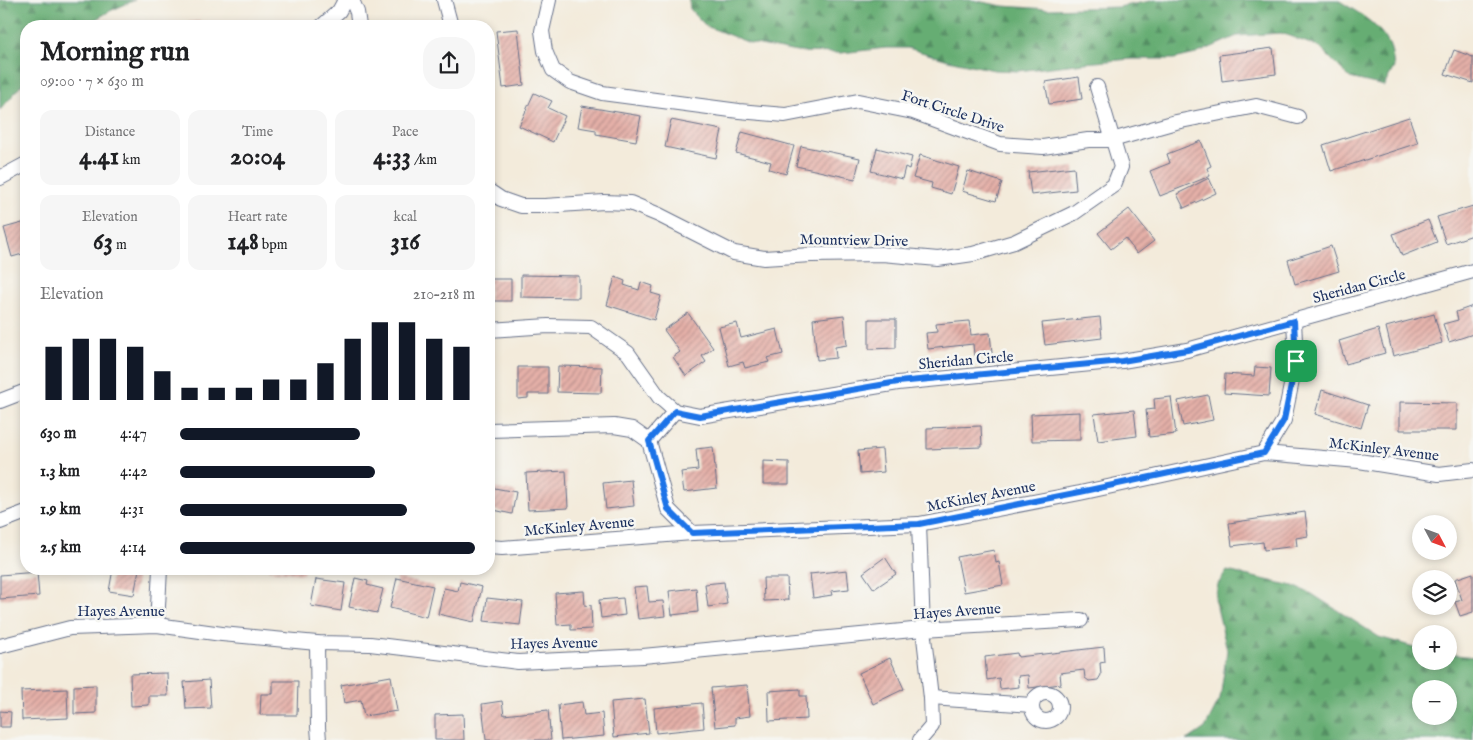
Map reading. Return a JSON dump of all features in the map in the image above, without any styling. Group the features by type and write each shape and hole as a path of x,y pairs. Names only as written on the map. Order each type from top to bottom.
{"street":[{"path":"329,20 339,11 345,0"},
{"path":"352,0 358,20"},
{"path":"444,0 449,20"},
{"name":"Fort Circle Drive","path":"549,0 542,31 545,51 553,70 570,82 602,92 739,111 785,115 858,101 914,112 1000,144 1043,147 1088,140 1112,140 1176,122 1256,106 1298,117"},
{"name":"Mountview Drive","path":"495,195 521,206 604,202 630,204 659,215 734,253 764,258 882,254 938,259 972,254 1014,242 1074,213 1114,185 1121,167 1098,87"},
{"path":"0,178 20,167"},
{"name":"Sheridan Circle","path":"675,411 700,416 898,382 1122,361 1187,350 1473,271"},
{"path":"1264,453 1284,420 1296,361 1294,321"},
{"path":"495,330 548,326 591,327 628,353 659,397 675,411 649,441"},
{"path":"0,401 20,393"},
{"path":"495,430 614,426 632,429 649,441 668,509 692,533"},
{"name":"McKinley Avenue","path":"495,547 692,533 919,524 1264,453 1359,461 1439,474 1473,470"},
{"path":"0,522 20,514"},
{"path":"919,524 924,629 932,726 920,740"},
{"path":"157,625 160,575"},
{"name":"Hayes Avenue","path":"0,646 70,628 157,625 222,634 317,643 370,644 518,662 643,656 924,629 1081,620"},
{"path":"317,643 318,727 320,740"},
{"path":"931,698 1032,705"}],"green space":[{"path":"0,0 135,0 94,20 20,20 20,87 0,110"},
{"path":"689,0 972,0 1003,6 1048,9 1118,7 1156,0 1338,0 1379,30 1390,46 1394,67 1384,86 1350,78 1319,47 1281,33 1237,36 1196,54 1174,59 1131,59 1018,71 994,70 948,60 908,48 886,48 841,53 797,52 750,43 706,26 690,9"},
{"path":"1227,571 1293,586 1312,594 1379,637 1412,646 1412,670 1457,670 1457,655 1473,657 1473,740 1186,740 1205,728 1220,699 1227,650 1215,599 1218,584"}],"building":[{"path":"518,29 524,85 503,88 496,31"},
{"path":"1273,48 1276,74 1222,81 1219,55"},
{"path":"1454,50 1473,57 1473,83 1445,74"},
{"path":"1079,77 1082,99 1049,104 1045,82"},
{"path":"534,93 552,101 548,108 565,116 553,142 519,126"},
{"path":"582,106 641,116 636,141 596,134 596,130 578,127"},
{"path":"1409,117 1418,143 1331,171 1323,145"},
{"path":"671,120 722,130 716,158 665,147"},
{"path":"742,132 794,146 786,174 769,169 771,162 736,153"},
{"path":"1201,141 1211,166 1207,168 1210,176 1160,196 1150,171 1170,163 1167,154"},
{"path":"801,146 860,158 855,179 796,166"},
{"path":"877,148 912,157 909,169 905,167 902,179 871,171"},
{"path":"920,155 959,167 951,194 931,188 932,183 913,178"},
{"path":"1074,167 1076,190 1031,195 1028,172"},
{"path":"968,171 1002,182 996,201 962,191"},
{"path":"1209,178 1216,193 1184,208 1177,194"},
{"path":"1473,206 1473,235 1446,244 1437,217"},
{"path":"1129,209 1154,241 1137,254 1125,238 1111,249 1098,233"},
{"path":"1428,220 1437,242 1402,256 1393,234"},
{"path":"20,224 20,255 12,257 4,228"},
{"path":"1331,246 1339,271 1295,284 1288,260"},
{"path":"521,275 579,276 579,298 521,297"},
{"path":"615,277 625,281 624,285 639,290 641,282 653,286 651,293 661,296 654,320 607,305"},
{"path":"495,279 511,279 511,301 495,301"},
{"path":"1473,306 1473,334 1449,342 1443,324 1458,320 1456,312"},
{"path":"688,313 713,348 702,356 706,362 686,376 673,357 680,352 664,330"},
{"path":"1434,314 1442,343 1393,356 1386,327"},
{"path":"844,315 847,345 835,347 836,358 817,360 813,319"},
{"path":"1100,317 1102,338 1045,345 1042,323"},
{"path":"869,319 896,319 896,348 869,349"},
{"path":"969,321 971,335 990,333 992,353 974,355 973,344 928,349 926,333 937,332 936,324"},
{"path":"737,323 741,338 777,329 783,354 767,358 769,362 745,368 743,362 729,366 719,327"},
{"path":"1378,329 1385,353 1346,364 1339,341"},
{"path":"558,366 602,367 601,393 557,392"},
{"path":"518,367 548,367 548,394 528,394 528,398 518,399"},
{"path":"1255,367 1271,368 1269,396 1224,393 1225,374 1254,376"},
{"path":"1322,390 1368,405 1361,428 1315,414"},
{"path":"1208,395 1213,420 1183,426 1178,401"},
{"path":"1171,397 1176,434 1149,437 1146,410 1155,409 1154,399"},
{"path":"1400,402 1457,403 1457,430 1400,430"},
{"path":"1134,410 1137,436 1098,441 1094,414"},
{"path":"1080,412 1080,440 1032,441 1031,414"},
{"path":"981,426 982,447 927,449 927,428"},
{"path":"713,447 717,488 684,492 681,472 698,470 696,449"},
{"path":"882,449 884,472 860,474 858,451"},
{"path":"763,461 789,462 789,484 763,484"},
{"path":"566,471 568,508 528,510 526,473"},
{"path":"631,480 634,506 606,509 603,483"},
{"path":"495,488 516,492 512,514 495,510"},
{"path":"1305,512 1308,536 1296,538 1297,546 1264,550 1263,542 1232,546 1229,523"},
{"path":"994,550 996,563 999,562 1003,585 964,592 957,557"},
{"path":"885,557 896,574 874,589 863,573"},
{"path":"847,570 849,589 831,591 832,595 813,598 810,574"},
{"path":"20,573 20,575 37,575 39,596 0,599 0,575"},
{"path":"1473,573 1473,612 1460,616 1457,601 1462,600 1457,578"},
{"path":"112,575 138,575 134,595 109,591"},
{"path":"355,578 368,581 367,585 383,589 377,613 349,607"},
{"path":"397,578 433,586 426,617 390,608"},
{"path":"763,578 787,578 788,600 764,601"},
{"path":"316,579 345,583 341,611 311,606"},
{"path":"460,582 482,587 474,622 438,614 444,588 458,591"},
{"path":"724,582 727,604 708,607 705,584"},
{"path":"647,586 649,602 663,601 665,616 638,619 634,587"},
{"path":"696,588 698,612 672,615 669,591"},
{"path":"584,591 585,606 591,605 592,629 571,630 571,624 557,625 555,593"},
{"path":"487,598 523,602 520,625 484,621"},
{"path":"623,598 625,615 601,618 599,600"},
{"path":"1104,647 1105,662 1100,663 1101,675 1098,680 1089,681 1085,678 1084,670 1060,673 1061,684 1029,688 1028,675 1018,676 1019,687 1000,689 999,678 987,680 985,657 1017,653 1018,657"},
{"path":"890,658 904,689 873,704 859,673"},
{"path":"167,673 168,696 149,696 149,705 131,706 130,674"},
{"path":"391,676 397,711 364,716 361,700 344,703 341,685"},
{"path":"209,680 211,708 186,709 184,682"},
{"path":"273,681 298,681 297,715 260,715 261,694 273,694"},
{"path":"96,685 96,713 74,714 74,686"},
{"path":"747,685 750,716 735,718 735,725 715,727 711,688"},
{"path":"67,689 68,718 22,720 21,691"},
{"path":"800,689 800,696 806,696 807,719 769,721 768,691"},
{"path":"645,699 649,733 614,737 611,702"},
{"path":"502,701 504,715 548,710 551,740 486,740 482,704"},
{"path":"582,702 584,715 602,713 604,736 561,740 558,705"},
{"path":"702,703 704,728 656,733 654,708"},
{"path":"0,711 11,712 10,727 0,727"},
{"path":"463,714 464,740 435,740 435,715"}],"route":[{"path":"1294,321 1296,361 1284,420 1264,453 919,524 692,533 668,509 649,441 675,411 700,416 898,382 1122,361 1187,350 1294,321"}]}
